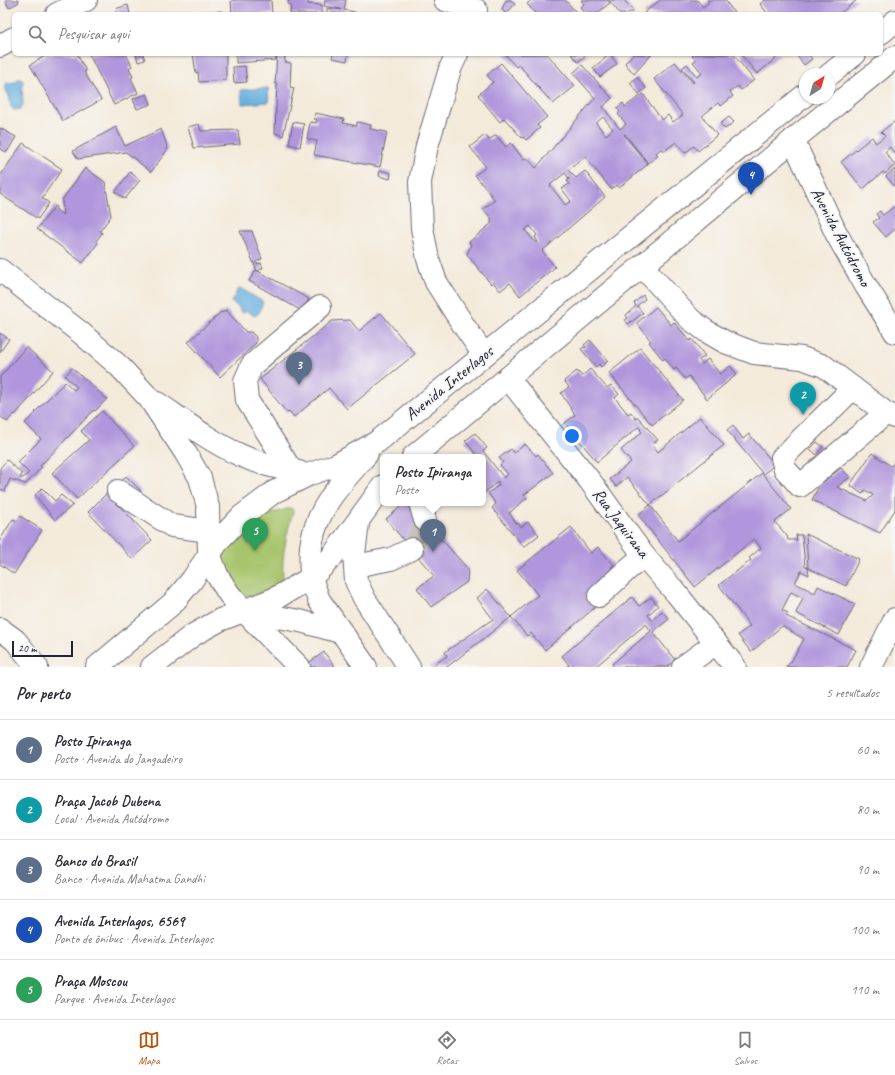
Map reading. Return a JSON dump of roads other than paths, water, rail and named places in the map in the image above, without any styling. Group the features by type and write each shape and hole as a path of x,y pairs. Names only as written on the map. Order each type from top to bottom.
{"main road":[{"path":"60,12 86,0"},
{"path":"445,0 477,8"},
{"path":"883,31 895,21"},
{"path":"0,46 12,39"},
{"path":"456,56 450,69 426,146 420,182 422,228 428,259 436,282 484,355"},
{"path":"835,70 853,56"},
{"name":"Avenida Interlagos","path":"417,454 793,140 895,57"},
{"name":"Avenida Interlagos","path":"97,667 173,603 192,580 209,553 242,516 300,472 336,465 377,442 799,99"},
{"name":"Avenida Autódromo","path":"793,140 836,233 866,286 895,332"},
{"path":"642,266 690,319 706,331 725,342 754,354 802,358 824,366 890,415 800,486 785,469 782,458 853,388"},
{"path":"0,270 81,333 119,366 149,398 185,452 200,478 208,507 209,553 217,575 229,594 298,667"},
{"path":"300,472 247,400 245,381 252,365 320,307"},
{"name":"Rua Jaquirana","path":"508,378 590,481 644,556 735,667"},
{"path":"149,398 203,434 240,455 267,465 300,472"},
{"path":"366,667 319,600 311,578 311,543 315,526 336,490 377,442"},
{"path":"152,667 193,635 220,620 274,599 311,578 332,558 380,490"},
{"path":"118,491 172,526 209,531"},
{"path":"358,523 354,554 356,581 364,598 409,667"},
{"path":"355,566 391,558 412,549"},
{"path":"599,596 644,556"},
{"path":"244,611 300,621 340,632"},
{"path":"871,667 895,619"},
{"path":"0,630 15,640 37,667"},
{"path":"683,667 716,643"}],"water":[{"path":"18,79 23,81 23,105 20,109 14,110 11,107 6,87 7,83 16,82"},
{"path":"268,88 269,102 242,104 241,90"},
{"path":"240,288 263,302 259,313 255,316 247,311 243,313 240,311 239,307 231,302"}],"tunnel":[{"path":"412,549 419,538 425,520"}],"place":[{"name":"Avenida Interlagos, 6569","path":"751,195"},
{"name":"Banco do Brasil","path":"299,385"},
{"name":"Praça Jacob Dubena","path":"803,415"},
{"name":"Praça Moscou","path":"255,551"},
{"name":"Posto Ipiranga","path":"433,552"}]}
